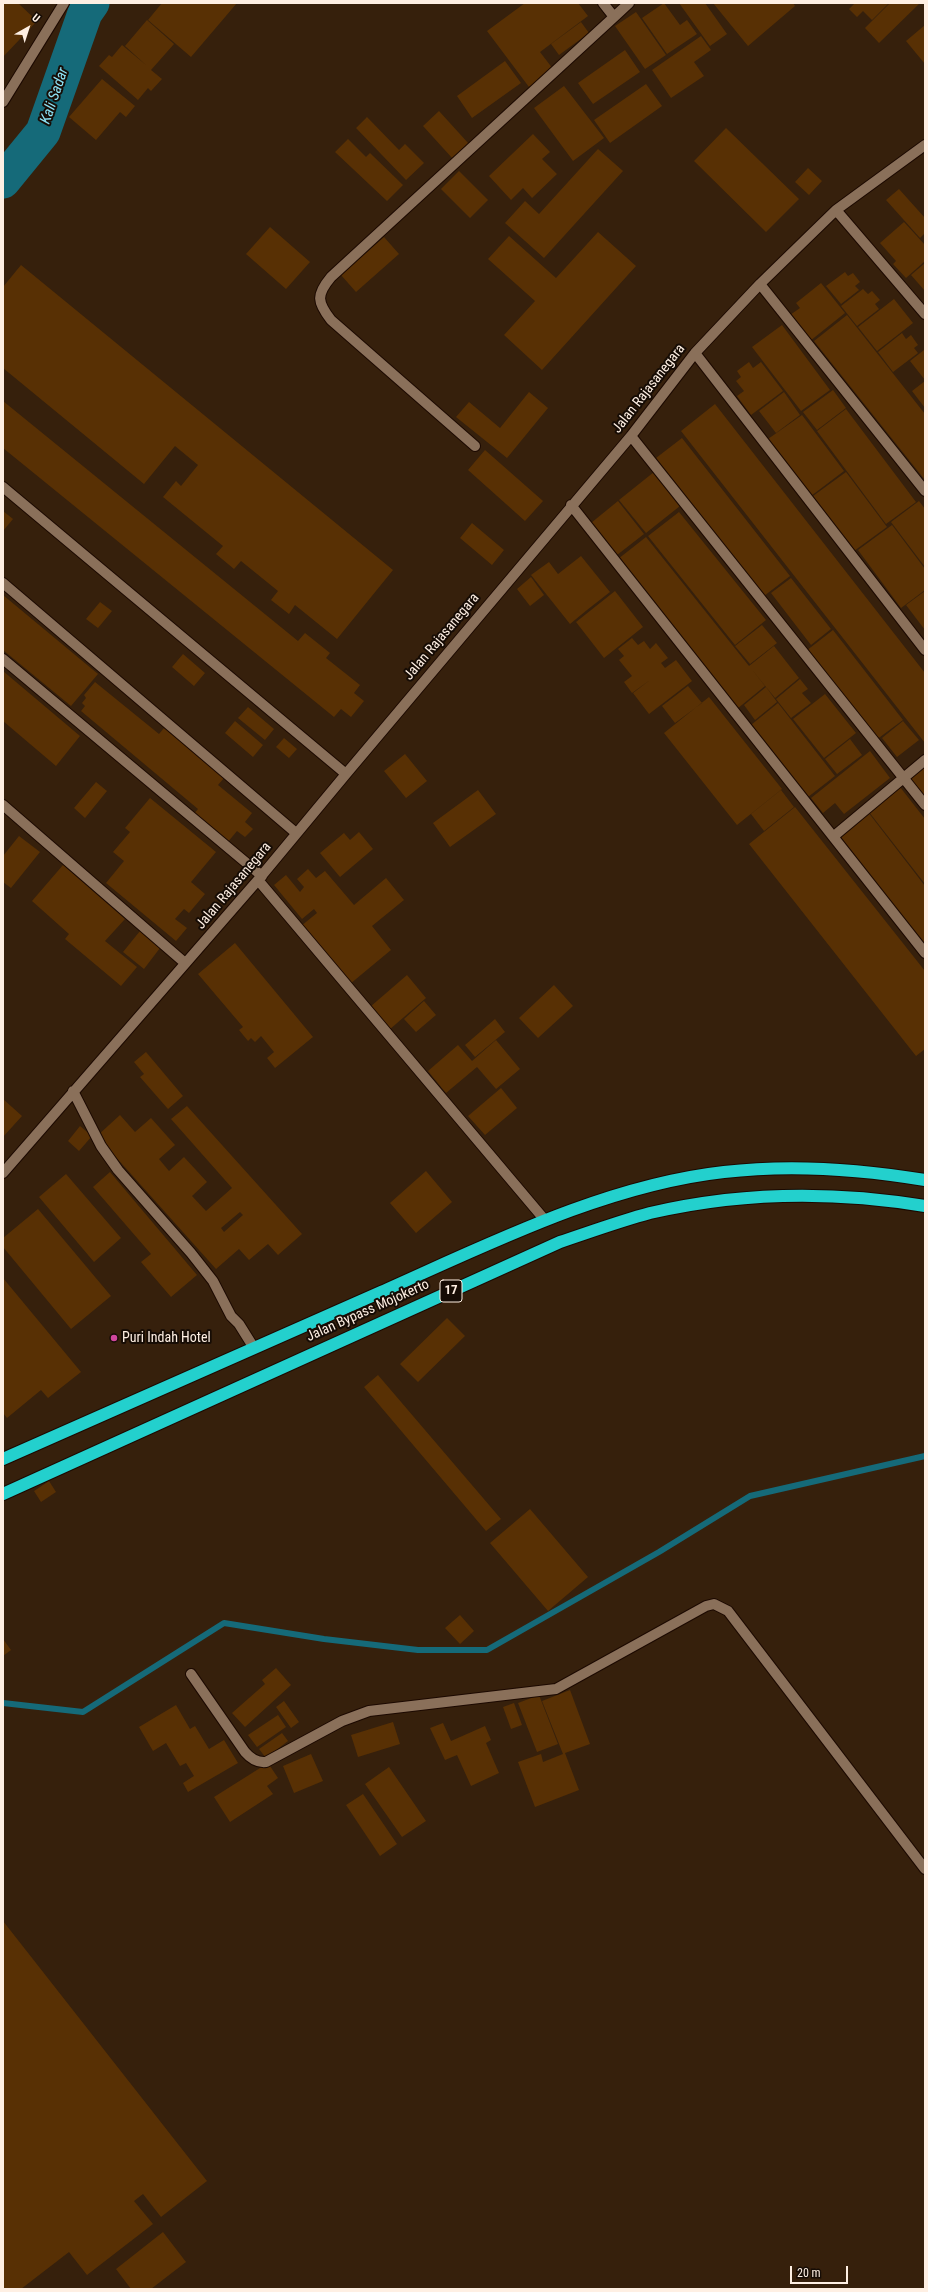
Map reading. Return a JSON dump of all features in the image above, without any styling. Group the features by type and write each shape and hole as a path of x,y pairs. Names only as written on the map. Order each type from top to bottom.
{"highway":[{"name":"Jalan Bypass Mojokerto","path":"3,1459 544,1219 654,1185 724,1172 808,1168 877,1172 925,1180"},
{"name":"Jalan Bypass Mojokerto","path":"3,1494 560,1242 650,1214 719,1201 799,1195 875,1197 925,1206"}],"street":[{"path":"3,102 64,3"},
{"path":"603,3 614,17"},
{"path":"475,446 331,320 322,309 319,297 323,287 331,277 629,3"},
{"name":"Jalan Rajasanegara","path":"3,1173 260,878 296,832 571,505 631,436 695,353 760,284 836,210 925,145"},
{"path":"836,210 925,314"},
{"path":"760,284 925,491"},
{"path":"695,353 925,650"},
{"path":"631,436 925,805"},
{"path":"3,487 346,774"},
{"path":"571,505 925,953"},
{"path":"3,583 296,832"},
{"path":"3,659 260,878 544,1219"},
{"path":"834,836 925,760"},
{"path":"3,805 185,963"},
{"path":"73,1091 101,1146 118,1170 191,1253 213,1281 231,1316 239,1324 254,1348"},
{"path":"192,1674 245,1752 251,1759 260,1763 266,1762 342,1720 369,1711 556,1689 706,1606 714,1604 728,1611 925,1869"}],"building":[{"path":"3,3 18,3 37,21 3,57"},
{"path":"162,3 237,3 191,57 148,20"},
{"path":"525,3 578,3 588,16 540,52 553,69 529,87 487,31"},
{"path":"664,3 680,25 687,20 697,34 667,54 642,18"},
{"path":"679,3 705,3 727,34 710,46"},
{"path":"713,3 793,3 795,6 748,46"},
{"path":"855,3 889,3 872,20 863,11 857,17 849,9"},
{"path":"890,3 920,3 879,43 865,28"},
{"path":"636,12 666,55 645,69 615,26"},
{"path":"147,20 174,44 151,70 162,79 151,91 148,88 138,100 99,66 109,55 112,57 122,45 146,65 125,46"},
{"path":"581,22 589,33 559,55 551,44"},
{"path":"925,25 925,64 906,41"},
{"path":"701,36 711,50 694,62 704,76 671,98 652,70"},
{"path":"625,50 640,72 593,104 578,83"},
{"path":"505,61 521,83 472,118 457,96"},
{"path":"102,79 135,106 126,117 120,112 96,140 69,117"},
{"path":"646,84 662,106 610,143 594,120"},
{"path":"564,86 604,138 573,161 534,108"},
{"path":"439,111 469,144 453,159 423,126"},
{"path":"367,117 399,150 405,144 424,163 406,180 356,128"},
{"path":"726,128 799,199 766,232 694,161"},
{"path":"533,134 550,152 542,159 557,174 532,198 523,188 511,200 489,176"},
{"path":"348,139 366,157 370,153 403,185 387,201 335,152"},
{"path":"598,149 623,171 544,258 505,223 525,201 539,214"},
{"path":"808,168 822,181 809,195 795,182"},
{"path":"459,171 488,200 470,218 441,189"},
{"path":"899,189 925,218 925,233 920,238 886,200"},
{"path":"904,222 925,245 925,261 906,278 893,264 896,261 880,243"},
{"path":"270,227 310,262 286,289 246,254"},
{"path":"598,232 636,266 542,370 504,335 535,301 488,259 509,236 556,278"},
{"path":"384,237 399,254 356,292 341,275"},
{"path":"925,263 925,291 911,275"},
{"path":"21,265 393,570 337,639 295,605 289,614 271,600 278,591 241,561 234,569 216,554 223,546 163,497 176,481 181,486 198,465 175,446 144,484 3,368 3,287"},
{"path":"845,272 848,276 853,273 860,282 855,286 859,290 841,304 826,286"},
{"path":"821,283 845,313 810,341 790,315 800,308 796,303"},
{"path":"863,289 868,294 872,291 880,300 875,304 879,309 857,326 841,306"},
{"path":"894,299 913,323 877,351 858,327"},
{"path":"847,315 925,414 925,480 814,341"},
{"path":"782,325 830,390 801,411 752,347"},
{"path":"902,333 906,339 911,335 918,345 914,348 918,353 893,372 878,352"},
{"path":"924,350 925,351 925,380 910,361"},
{"path":"749,362 753,368 761,362 783,391 751,415 737,396 744,391 736,381 741,377 737,371"},
{"path":"925,381 925,408 912,391"},
{"path":"833,390 846,408 817,430 803,412"},
{"path":"529,392 548,408 507,458 456,417 469,402 500,428"},
{"path":"784,392 800,415 776,433 759,411"},
{"path":"3,401 298,641 305,633 330,653 326,658 360,685 354,693 364,701 351,717 341,709 334,717 3,448"},
{"path":"715,404 925,673 925,743 681,431"},
{"path":"846,409 916,502 886,524 817,431"},
{"path":"802,415 844,471 811,496 768,439"},
{"path":"682,438 790,576 764,596 656,458"},
{"path":"485,450 543,501 525,521 468,470"},
{"path":"654,472 680,506 646,533 619,500"},
{"path":"846,472 887,527 854,551 813,496"},
{"path":"618,501 644,534 617,555 591,523"},
{"path":"919,501 925,509 925,567 891,522"},
{"path":"3,511 13,519 3,531"},
{"path":"679,512 766,620 735,645 648,536"},
{"path":"472,523 504,550 492,565 460,538"},
{"path":"892,525 925,569 925,590 901,608 858,550"},
{"path":"646,537 765,686 737,709 618,559"},
{"path":"581,556 610,592 570,624 531,575 549,562 558,574"},
{"path":"531,577 544,595 530,606 517,589"},
{"path":"791,578 831,629 811,645 771,593"},
{"path":"615,591 643,627 604,658 576,622"},
{"path":"925,591 925,630 906,605"},
{"path":"3,595 98,674 71,706 3,650"},
{"path":"100,602 112,611 98,628 86,619"},
{"path":"762,625 777,643 750,664 735,646"},
{"path":"833,630 903,720 876,740 806,651"},
{"path":"632,638 638,645 644,641 650,649 656,643 668,658 661,663 665,668 676,660 692,681 649,714 633,693 650,680 632,693 624,682 632,676 619,660 624,656 618,649"},
{"path":"774,646 799,678 775,698 749,666"},
{"path":"183,654 205,673 194,686 172,667"},
{"path":"3,671 80,736 56,766 3,721"},
{"path":"800,679 808,689 802,693 811,703 791,718 776,699"},
{"path":"95,682 159,734 164,728 224,778 218,785 252,813 245,822 253,829 245,837 237,831 227,843 193,815 198,809 81,711 85,706 82,703 86,698 84,695"},
{"path":"688,686 702,703 675,723 662,706"},
{"path":"766,687 777,702 755,720 744,705"},
{"path":"825,694 856,733 824,758 793,719"},
{"path":"709,697 782,789 737,825 664,733"},
{"path":"778,703 835,776 808,797 751,725"},
{"path":"248,707 274,729 265,740 238,718"},
{"path":"235,721 263,745 253,757 225,733"},
{"path":"903,721 919,740 897,757 882,738"},
{"path":"284,738 297,749 289,758 276,747"},
{"path":"850,739 862,755 837,774 825,759"},
{"path":"870,751 890,778 844,814 835,803 823,813 811,798"},
{"path":"405,754 427,781 406,798 384,771"},
{"path":"925,766 925,802 907,780"},
{"path":"96,782 107,791 85,818 74,808"},
{"path":"900,787 925,819 925,884 869,812"},
{"path":"478,790 496,814 450,847 433,823"},
{"path":"781,790 794,807 764,831 751,814"},
{"path":"150,798 216,852 191,882 205,894 189,913 184,909 175,919 187,928 176,941 106,883 124,861 113,852 130,832 125,828"},
{"path":"795,807 925,971 925,1049 916,1056 749,844"},
{"path":"868,812 925,886 925,946 839,835"},
{"path":"359,832 373,849 340,877 320,853 344,833 350,840"},
{"path":"19,836 40,852 11,888 3,882 3,856"},
{"path":"63,865 125,919 105,941 137,967 121,986 65,939 69,934 32,901"},
{"path":"308,869 316,878 325,871 354,905 386,878 404,900 372,926 391,950 350,984 301,926 317,913 314,909 302,919 274,885 286,875 300,892 304,887 297,879"},
{"path":"140,931 160,948 144,969 123,952"},
{"path":"235,943 313,1037 275,1068 267,1058 274,1052 261,1036 255,1042 251,1038 248,1041 239,1030 243,1027 198,974"},
{"path":"407,975 426,998 389,1030 370,1007"},
{"path":"554,985 573,1006 538,1038 519,1018"},
{"path":"424,1001 436,1015 416,1032 404,1019"},
{"path":"495,1019 505,1032 475,1057 465,1045"},
{"path":"496,1040 520,1069 496,1089 477,1067 446,1093 428,1071 458,1045 472,1061"},
{"path":"146,1052 183,1096 168,1109 140,1077 144,1074 134,1062"},
{"path":"501,1088 517,1108 485,1135 468,1116"},
{"path":"3,1099 22,1116 3,1137"},
{"path":"187,1106 302,1234 278,1255 268,1244 249,1260 239,1249 216,1269 97,1136 120,1115 135,1132 151,1118 175,1145 159,1159 169,1171 184,1157 207,1182 192,1196 206,1211 232,1188 171,1119","holes":["240,1212 243,1215 224,1232 221,1228"]},
{"path":"80,1126 92,1136 79,1151 68,1141"},
{"path":"426,1171 452,1202 416,1233 390,1203"},
{"path":"110,1172 197,1275 171,1297 141,1262 151,1254 93,1187"},
{"path":"66,1174 121,1238 94,1262 39,1197"},
{"path":"38,1209 111,1296 71,1329 3,1247 3,1238"},
{"path":"3,1278 81,1372 48,1398 41,1390 7,1418 3,1413"},
{"path":"447,1318 465,1336 418,1382 400,1364"},
{"path":"378,1375 501,1519 486,1531 364,1387"},
{"path":"49,1481 56,1492 41,1502 34,1491"},
{"path":"530,1509 588,1577 548,1611 490,1543"},
{"path":"460,1615 474,1631 460,1644 445,1628"},
{"path":"3,1639 11,1650 3,1656"},
{"path":"276,1668 291,1685 245,1727 232,1713 265,1684 262,1680"},
{"path":"570,1690 590,1744 565,1753 579,1790 535,1807 518,1762 541,1754 543,1762 563,1754 542,1701"},
{"path":"539,1695 558,1744 537,1752 518,1703"},
{"path":"284,1701 299,1722 291,1728 276,1707"},
{"path":"514,1703 522,1725 511,1729 503,1707"},
{"path":"176,1705 190,1729 195,1726 209,1749 224,1740 238,1763 188,1792 183,1783 194,1776 186,1763 180,1766 166,1743 153,1751 139,1727"},
{"path":"278,1715 286,1727 257,1747 248,1735"},
{"path":"393,1722 400,1744 358,1757 351,1735"},
{"path":"443,1723 451,1741 485,1726 491,1740 486,1743 499,1773 471,1786 457,1755 445,1760 430,1728"},
{"path":"282,1733 288,1741 266,1758 259,1749"},
{"path":"311,1754 323,1781 294,1793 283,1766"},
{"path":"268,1763 278,1778 267,1786 273,1794 230,1822 214,1797"},
{"path":"389,1767 426,1821 402,1837 365,1784"},
{"path":"363,1794 397,1844 380,1856 346,1805"},
{"path":"3,1921 207,2181 161,2217 143,2194 134,2201 153,2224 87,2275 69,2252 21,2289 3,2289"},
{"path":"163,2232 186,2262 151,2289 131,2289 116,2269"}],"waterway":[{"name":"Kali Sadar","path":"3,181 43,132 85,13 92,3"},
{"path":"3,1703 83,1712 224,1623 324,1639 418,1650 487,1650 659,1552 750,1496 925,1456"}],"place":[{"name":"Puri Indah Hotel","path":"114,1338"}]}
